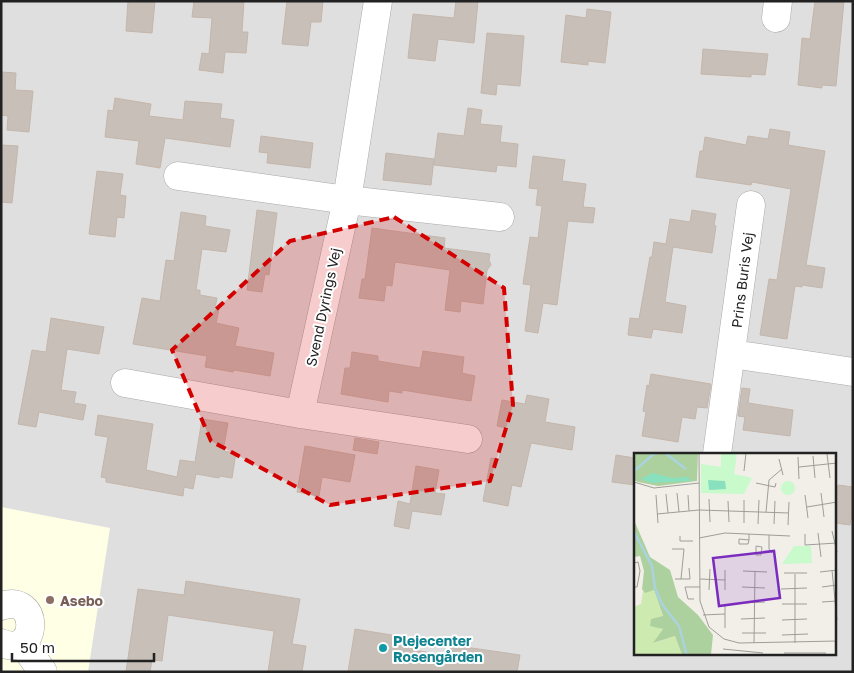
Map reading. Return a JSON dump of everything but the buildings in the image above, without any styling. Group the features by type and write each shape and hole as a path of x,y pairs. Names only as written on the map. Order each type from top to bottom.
{"street":[{"name":"Svend Dyrings Vej","path":"300,414 347,200 378,1"},
{"path":"178,176 347,200 500,217"},
{"name":"Prins Buris Vej","path":"717,453 752,205"},
{"path":"732,354 853,372"},
{"path":"125,383 300,414 468,439"},
{"path":"1,606 15,604 28,614 31,621 28,637 12,643 42,672"}],"highlighted area":[{"path":"394,217 504,288 513,405 490,481 330,505 211,441 172,350 290,241"}],"shaded area":[{"path":"1,1 853,1 853,672 1,672"},
{"name":"Asebo","path":"1,507 110,528 88,672 1,672"}],"place":[{"name":"Asebo","path":"50,600"},
{"name":"Plejecenter Rosengården","path":"383,648"}]}
